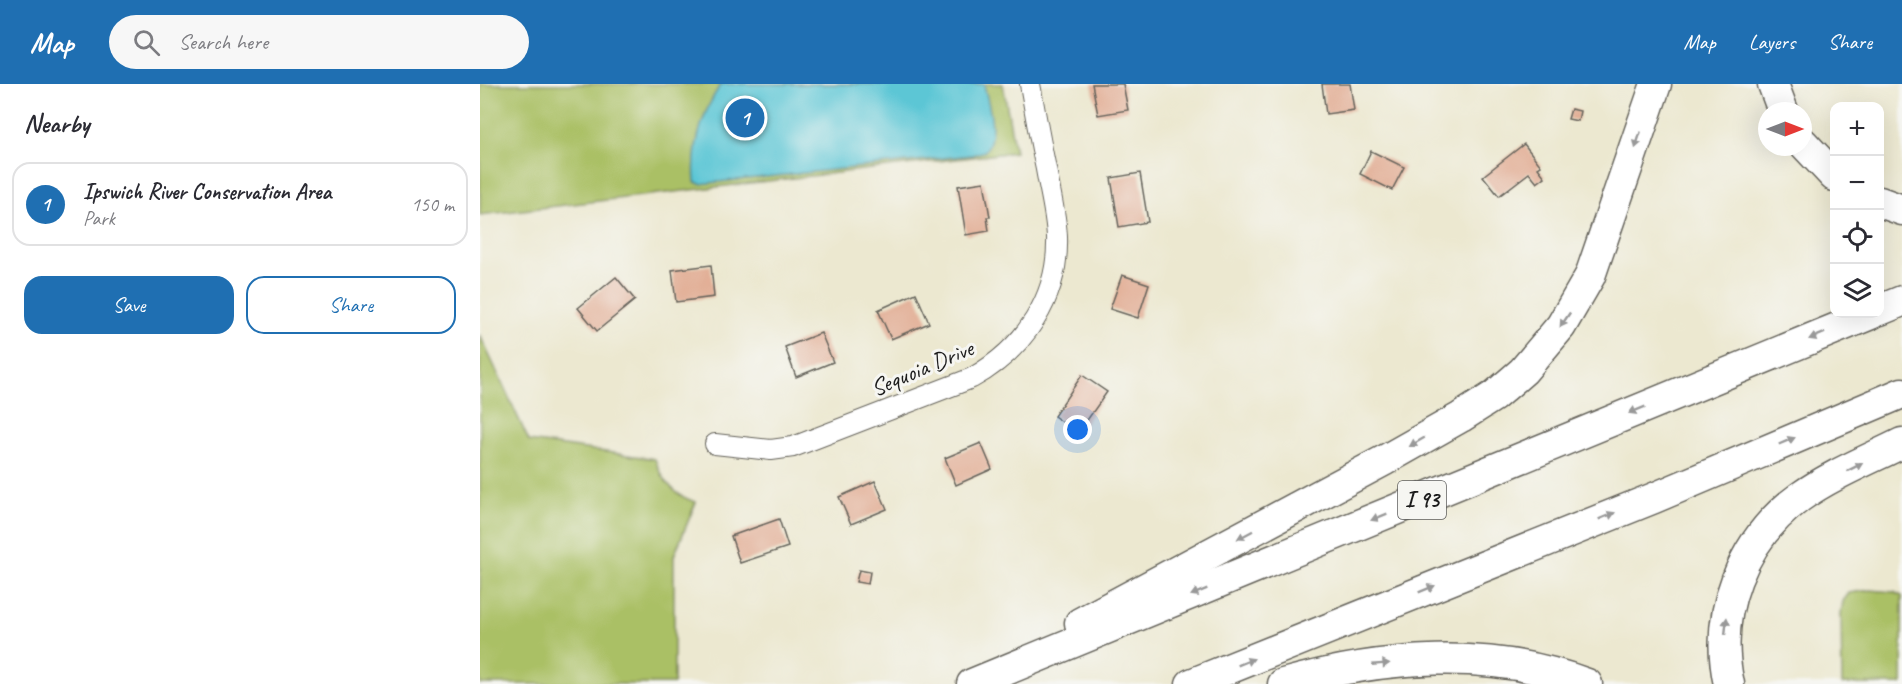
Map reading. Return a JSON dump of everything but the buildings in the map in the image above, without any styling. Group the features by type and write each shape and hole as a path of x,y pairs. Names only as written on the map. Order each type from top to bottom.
{"highway":[{"path":"965,684 1385,460 1478,407 1509,384 1550,342 1581,293 1597,258 1656,84"},
{"path":"1773,84 1780,102"},
{"path":"1812,153 1830,172"},
{"path":"1884,203 1902,210"},
{"path":"1884,308 1902,301"},
{"name":"I 93","path":"972,684 1861,318"},
{"path":"1191,684 1654,498 1902,393"},
{"path":"1729,684 1725,633 1730,599 1742,566 1768,526 1801,497 1902,443"},
{"path":"1283,684 1362,666 1450,661 1479,661 1522,666 1551,672 1587,684"}],"street":[{"name":"Sequoia Drive","path":"716,444 777,450 794,447 972,378 994,364 1014,347 1031,327 1044,304 1057,253 1056,226 1030,84"}],"green space":[{"path":"480,84 1003,84 1015,152 480,215"},
{"path":"480,335 529,441 655,459 661,474 670,486 681,496 696,502 674,556 674,684 480,684"},
{"path":"1870,590 1894,592 1902,596 1902,684 1842,684 1841,613 1843,601 1849,593"}],"water":[{"path":"721,84 984,84 991,119 991,136 985,151 972,155 700,184 695,182 694,169 697,143 708,107"}],"place":[{"name":"Ipswich River Conservation Area","path":"745,118"}]}
